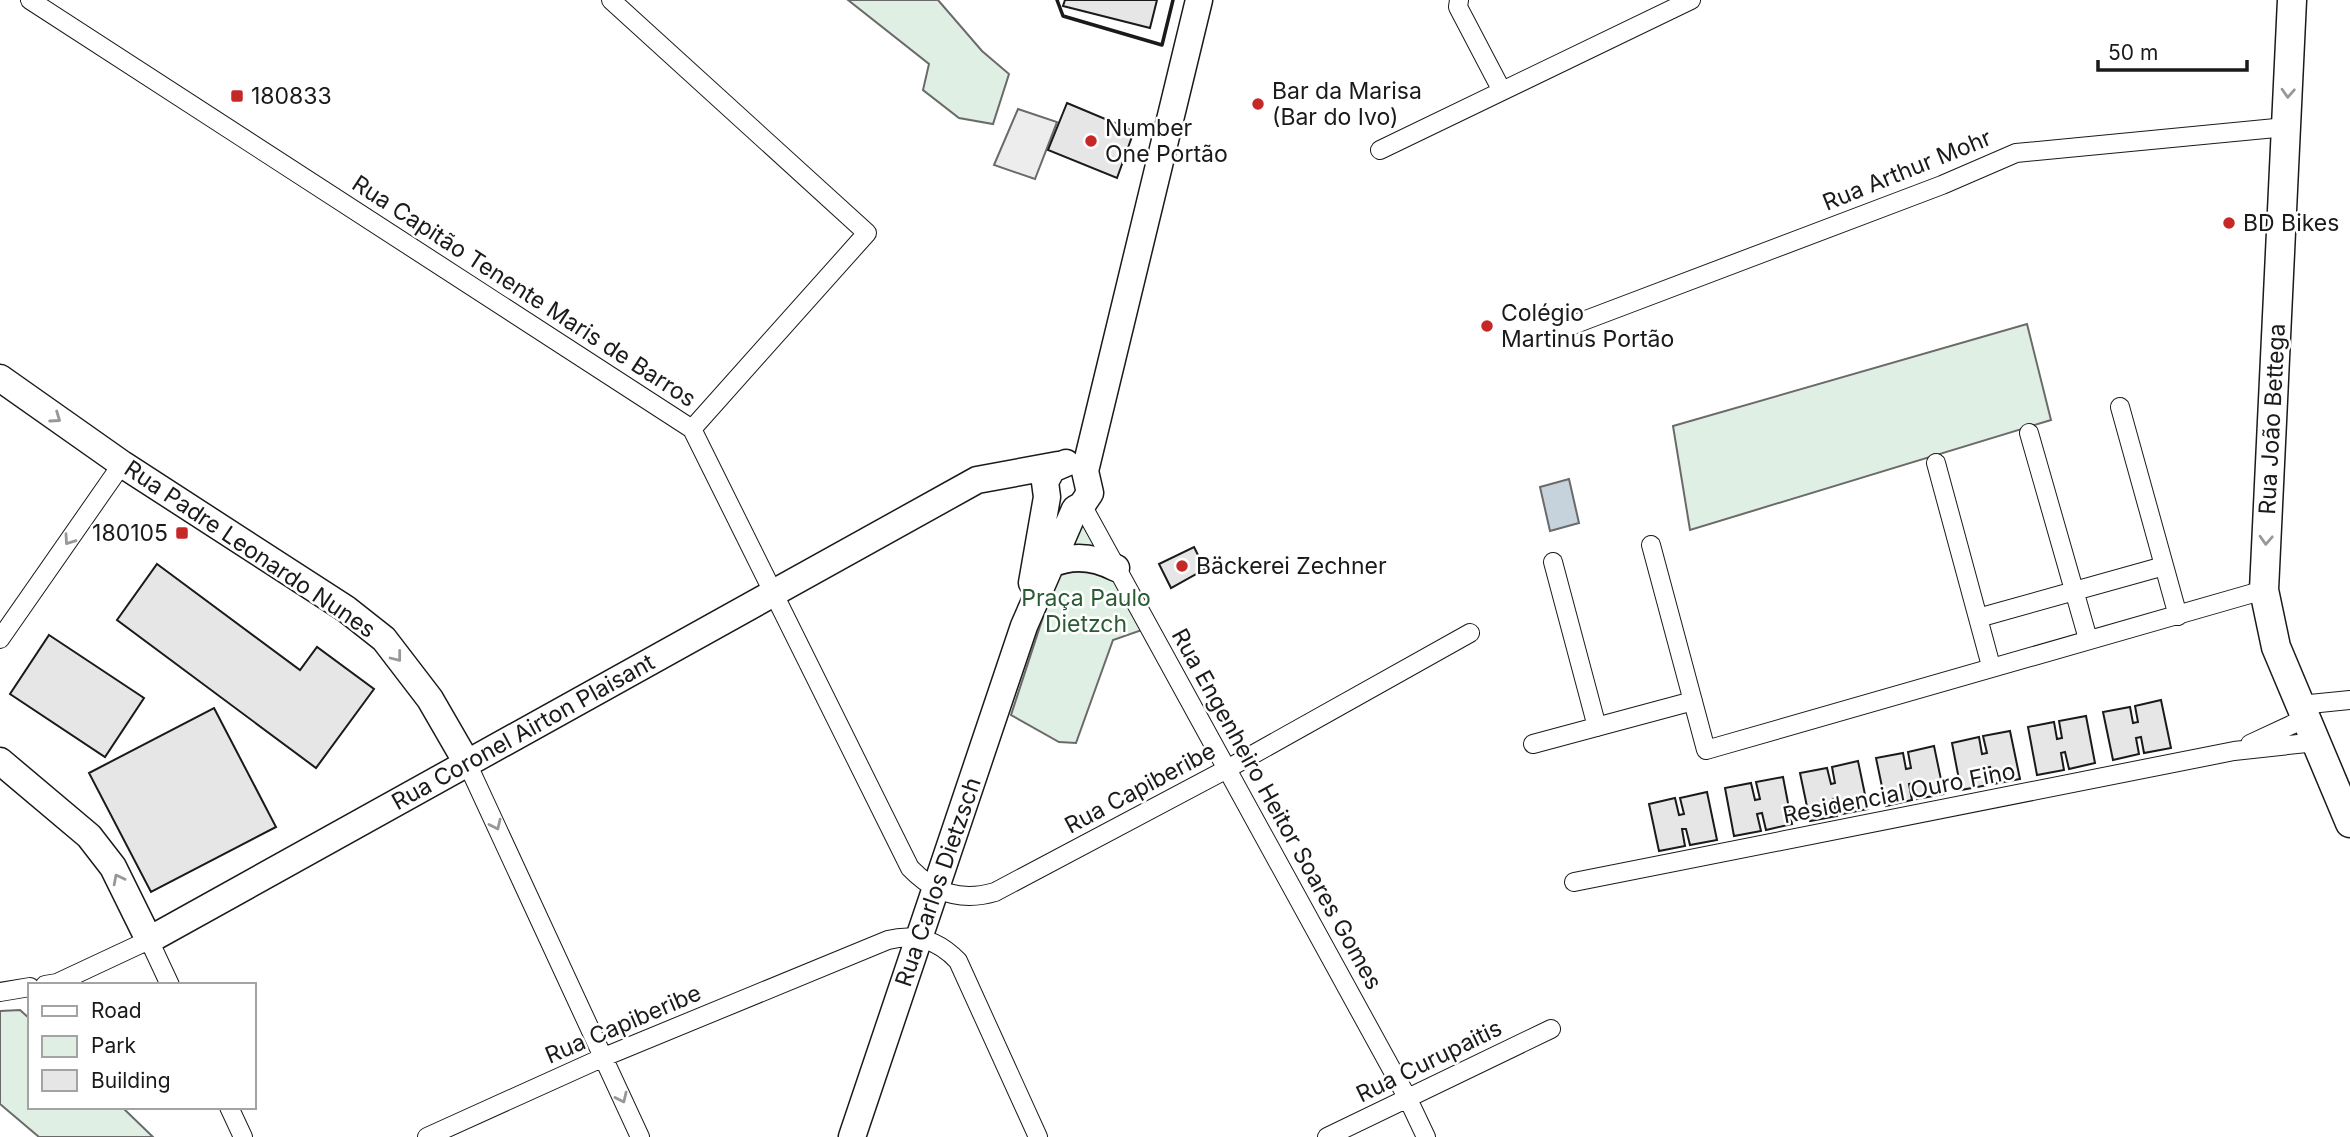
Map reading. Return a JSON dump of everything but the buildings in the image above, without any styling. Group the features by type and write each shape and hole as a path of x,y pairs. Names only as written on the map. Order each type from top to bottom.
{"main road":[{"name":"Rua João Bettega","path":"2292,0 2264,590 2276,647 2350,823"}],"street":[{"name":"Rua Capitão Tenente Maris de Barros","path":"30,0 692,429 910,868 936,889"},
{"path":"611,0 867,233 692,429"},
{"name":"Rua Carlos Dietzsch","path":"1024,626 1046,497 1047,475 1070,466 1113,354 1199,0"},
{"path":"1459,0 1458,7 1502,92"},
{"path":"1380,150 1691,0"},
{"name":"Rua Arthur Mohr","path":"1562,329 1929,190 2016,153 2286,127"},
{"name":"Rua Padre Leonardo Nunes","path":"0,379 122,464 346,609 384,639 430,699 467,763 640,1137"},
{"path":"2120,407 2178,616"},
{"path":"2029,433 2088,639"},
{"path":"1936,463 1991,666"},
{"path":"0,639 122,464"},
{"name":"Rua Carlos Dietzsch","path":"852,1137 1024,626 1079,507 1090,493 1070,466"},
{"name":"Rua Coronel Airton Plaisant","path":"57,983 149,940 977,480 1070,466"},
{"path":"999,475 1046,497 1059,508 1079,507"},
{"name":"Rua Engenheiro Heitor Soares Gomes","path":"1079,507 1116,568 1227,769 1408,1099 1426,1137"},
{"path":"1651,545 1706,751 1991,666 2264,590"},
{"path":"1051,564 1080,558 1103,561 1116,568"},
{"path":"1553,562 1597,727"},
{"path":"1978,618 2164,566"},
{"name":"Rua Capiberibe","path":"936,889 971,897 995,892 1227,769 1470,633"},
{"path":"2308,722 2350,700"},
{"path":"1533,744 1693,701"},
{"name":"Residencial Ouro Fino","path":"1574,882 2234,751 2308,722"},
{"name":"Residencial Ouro Fino","path":"2234,751 2308,722"},
{"path":"0,761 89,835 113,867 169,983"},
{"path":"919,937 938,944 958,961 1038,1137"},
{"name":"Rua Capiberibe","path":"427,1137 604,1057 888,940 919,937"},
{"path":"0,992 28,987"},
{"name":"Rua Curupaitis","path":"1327,1137 1551,1029"},
{"path":"230,1109 243,1137"}],"green space":[{"path":"848,0 938,0 982,51 1009,74 993,124 959,118 923,90 929,64"},
{"path":"2027,324 2051,420 1690,530 1673,426"},
{"name":"Praça Paulo Dietzch","path":"1077,513 1142,630 1113,640 1076,743 1059,742 1011,715"},
{"path":"20,1010 28,1017 28,1109 124,1109 153,1137 39,1137 0,1104 0,1011"}],"shaded area":[{"path":"1018,109 1057,122 1035,179 994,165"},
{"path":"1569,479 1579,523 1550,531 1540,487"}],"wall":[{"path":"1057,0 1063,16 1162,45 1173,0"}],"place":[{"name":"180833","path":"237,96"},
{"name":"Bar da Marisa (Bar do Ivo)","path":"1258,104"},
{"name":"Number One Portão","path":"1091,141"},
{"name":"BD Bikes","path":"2229,223"},
{"name":"Colégio Martinus Portão","path":"1487,326"},
{"name":"180105","path":"182,533"},
{"name":"Bäckerei Zechner","path":"1182,566"}]}
